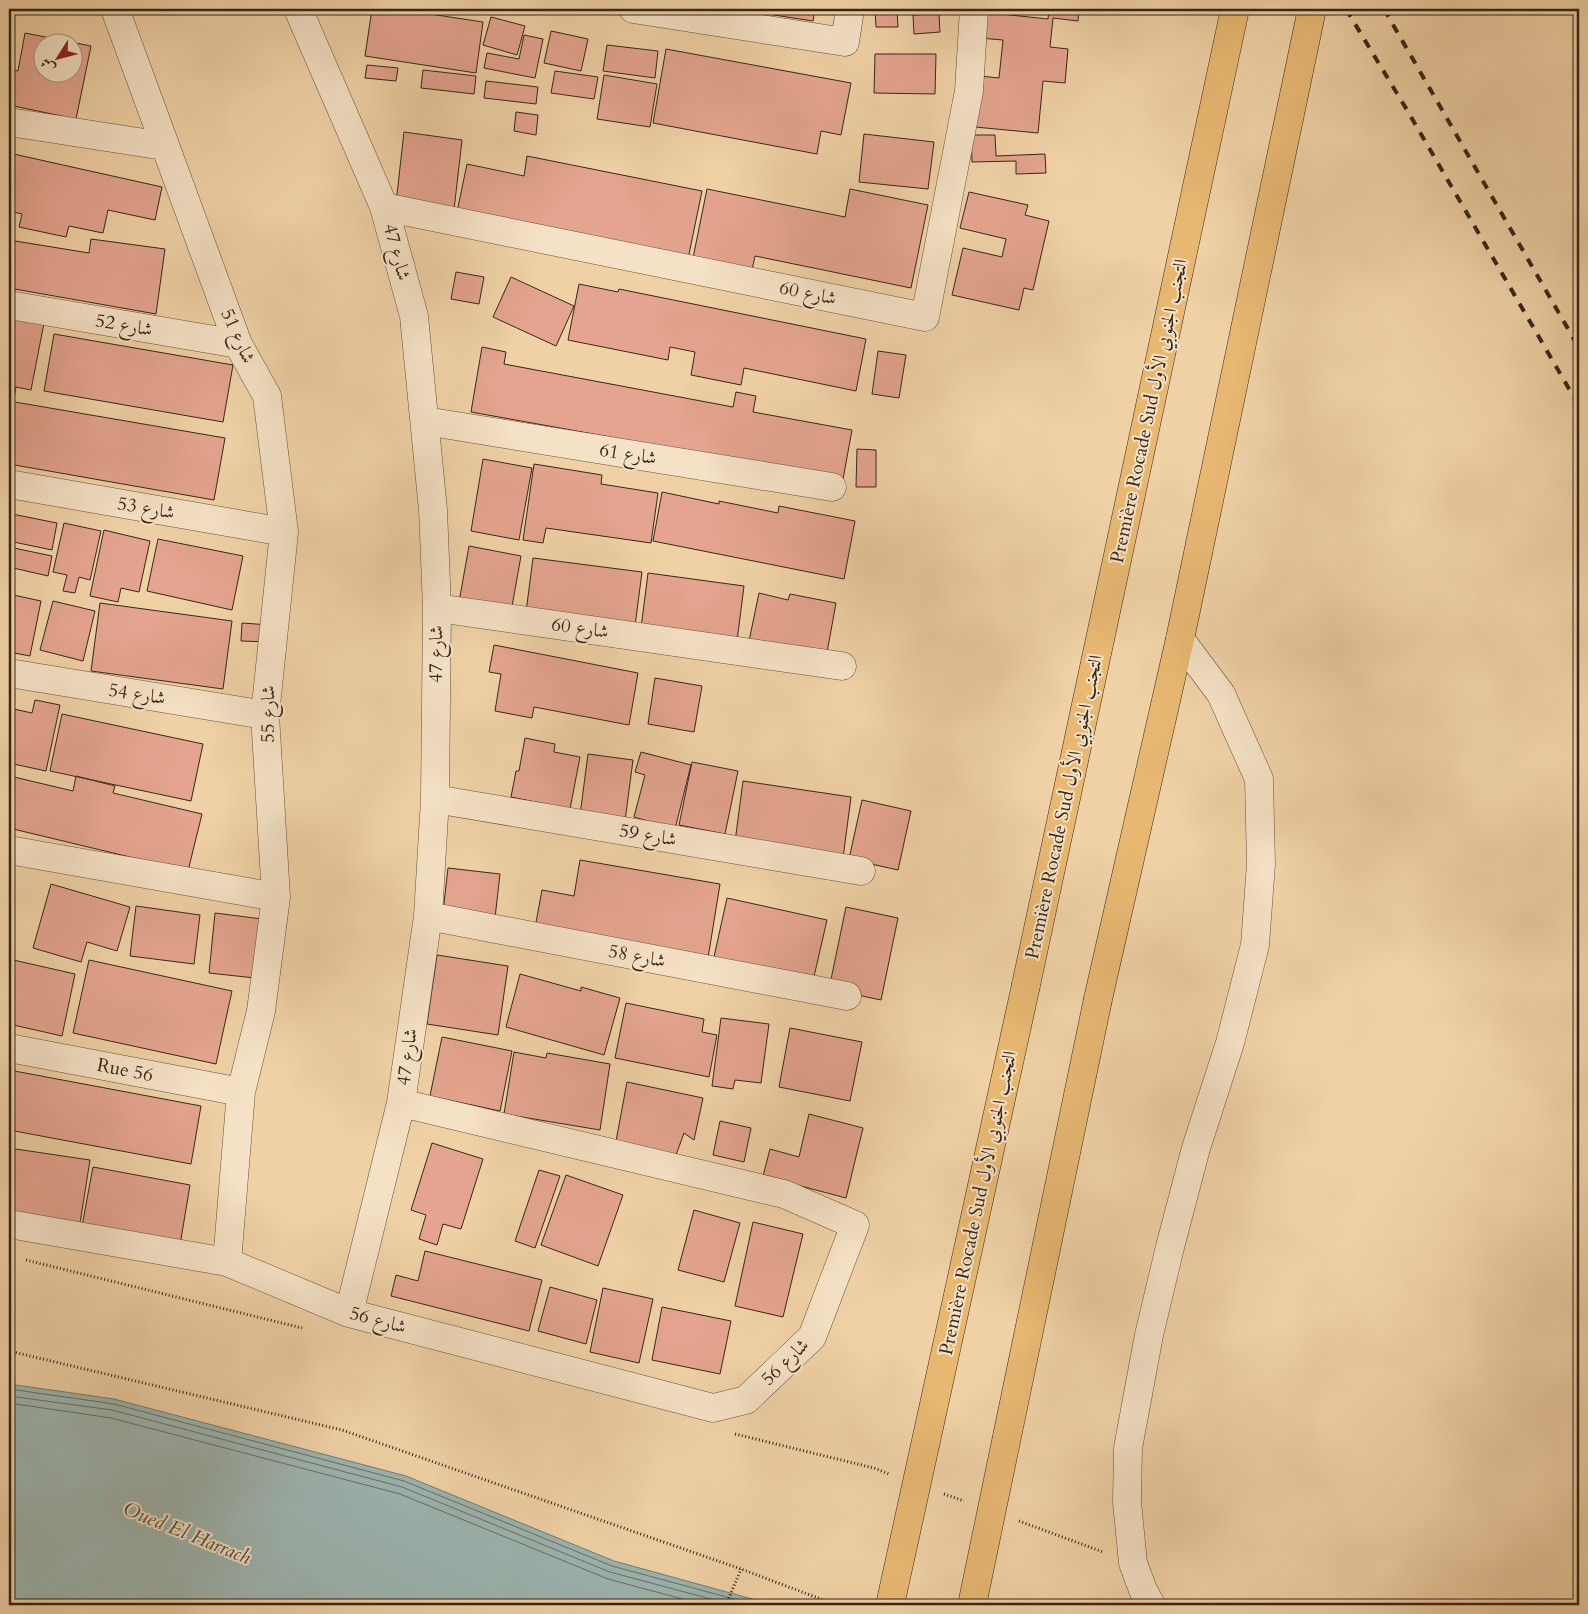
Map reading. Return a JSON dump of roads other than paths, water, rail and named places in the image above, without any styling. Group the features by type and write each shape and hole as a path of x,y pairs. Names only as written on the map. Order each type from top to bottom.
{"highway":[{"path":"972,1605 1098,999 1180,639 1312,9"},
{"name":"Première Rocade Sud التجنب الجنوبي الأول","path":"890,1605 1026,985 1233,18"}],"street":[{"name":"شارع 51","path":"115,9 238,344 267,396 284,532"},
{"name":"شارع 47","path":"298,9 384,207 414,316 433,510 437,608 435,799 428,916 401,1104 349,1313"},
{"path":"634,9 845,42 850,9"},
{"name":"شارع 60","path":"384,207 925,317 969,91 974,9"},
{"path":"9,122 164,146"},
{"name":"شارع 52","path":"9,305 238,344"},
{"name":"شارع 61","path":"425,421 832,487"},
{"name":"شارع 53","path":"9,484 284,532"},
{"name":"شارع 55","path":"241,1092 261,1011 276,897 265,716 284,532"},
{"name":"شارع 60","path":"437,608 842,666"},
{"path":"1151,1605 1133,1563 1127,1502 1128,1448 1149,1335 1170,1247 1196,1148 1230,1043 1255,945 1261,864 1259,779 1221,694 1180,639"},
{"name":"شارع 54","path":"9,673 265,716"},
{"name":"شارع 59","path":"435,799 861,871"},
{"path":"9,850 276,897"},
{"name":"شارع 58","path":"428,916 847,996"},
{"name":"Rue 56","path":"9,1048 241,1092"},
{"path":"227,1262 241,1092"},
{"name":"شارع 56","path":"9,1224 227,1262 349,1313 713,1408 746,1400 812,1337 855,1225 784,1194 401,1104"}],"water":[{"name":"Oued El Harrach","path":"9,1384 114,1399 406,1476 614,1561 774,1605 9,1605"}],"railway":[{"path":"1346,9 1579,406"},
{"path":"1384,9 1579,348"}]}
